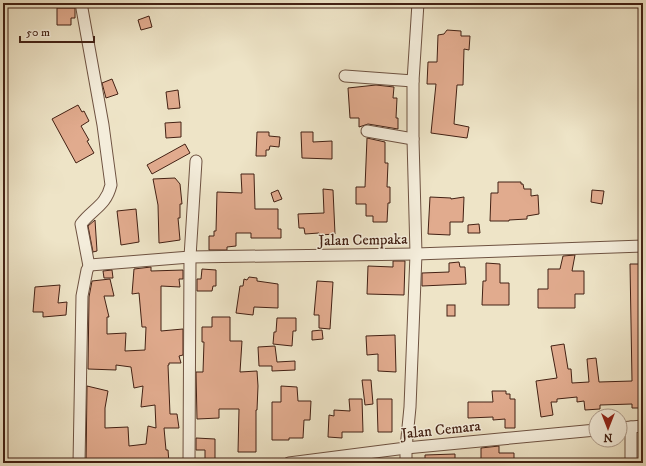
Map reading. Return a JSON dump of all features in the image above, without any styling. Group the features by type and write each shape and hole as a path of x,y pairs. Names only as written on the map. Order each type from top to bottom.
{"street":[{"path":"79,463 82,296 88,268 81,224 103,203 109,193 111,185 103,125 81,3"},
{"path":"406,463 410,406 416,254 413,81 418,3"},
{"path":"345,76 413,81"},
{"path":"367,131 413,139"},
{"path":"189,463 190,257 196,161"},
{"name":"Jalan Cempaka","path":"88,268 190,257 416,254 643,246"},
{"path":"628,427 643,426"},
{"path":"631,427 631,463"},
{"name":"Jalan Cemara","path":"290,463 406,448 588,431"}],"building":[{"path":"57,8 75,8 75,18 71,18 71,25 57,25"},
{"path":"149,16 152,27 141,30 138,20"},
{"path":"447,30 461,31 461,36 470,36 469,50 464,49 463,85 457,85 454,124 469,127 467,138 431,133 436,84 427,84 428,62 437,62 438,35 444,34"},
{"path":"112,79 118,94 106,98 102,83"},
{"path":"376,85 394,87 393,98 397,98 396,118 398,118 398,129 368,124 359,127 359,118 350,118 348,88"},
{"path":"178,90 180,108 168,109 166,92"},
{"path":"78,105 82,112 84,111 89,121 81,126 94,153 76,163 52,119"},
{"path":"181,122 181,137 166,138 165,123"},
{"path":"257,132 269,132 269,136 280,137 279,147 270,146 269,150 266,150 266,156 256,156"},
{"path":"301,132 313,132 313,142 332,141 332,159 302,158"},
{"path":"367,138 385,142 385,163 388,163 387,187 390,187 390,203 388,203 387,222 373,222 373,216 366,216 366,204 356,204 356,187 365,187"},
{"path":"185,144 190,153 152,174 147,165"},
{"path":"241,174 254,174 255,209 278,209 278,229 281,229 281,238 251,238 251,233 236,233 236,246 227,247 227,250 209,250 209,236 214,236 214,231 216,231 217,192 242,193"},
{"path":"175,178 180,184 182,204 180,204 180,218 178,218 180,240 159,243 158,205 153,179"},
{"path":"498,182 521,182 524,189 531,189 531,196 538,195 539,214 527,216 527,219 490,221 491,193 498,193"},
{"path":"323,189 333,190 335,234 305,234 304,228 299,228 298,214 324,213"},
{"path":"278,190 282,199 274,202 271,193"},
{"path":"592,190 604,191 602,204 591,202"},
{"path":"430,197 451,199 464,197 463,222 450,222 450,235 428,234"},
{"path":"136,209 139,242 121,245 117,211"},
{"path":"95,220 97,251 93,252 88,226"},
{"path":"479,224 480,233 468,233 468,225"},
{"path":"575,255 572,271 584,271 584,294 575,294 575,308 538,308 538,289 548,289 548,269 560,269 563,256"},
{"path":"393,261 405,261 404,295 367,294 368,266 393,267"},
{"path":"459,262 460,267 465,267 466,284 422,286 422,273 449,272 449,263"},
{"path":"486,263 500,264 500,283 509,283 509,305 482,305 483,281 486,281"},
{"path":"630,264 643,264 643,408 632,408 632,404 600,405 600,408 588,408 588,410 585,410 584,401 577,402 577,397 557,399 557,402 551,402 553,415 541,417 536,381 557,378 551,346 564,344 568,369 571,369 572,383 589,382 587,359 596,358 599,382 632,381"},
{"path":"151,267 151,271 183,270 183,279 179,279 180,287 161,286 161,331 183,329 183,355 179,356 181,363 169,363 168,365 170,414 177,414 179,428 164,428 169,463 86,463 87,386 108,391 105,408 105,428 128,427 129,446 146,444 148,426 156,428 155,405 141,407 143,386 134,388 131,367 116,365 116,370 88,369 89,297 92,281 110,279 114,296 104,296 109,317 107,317 107,334 126,333 125,351 145,350 146,327 142,327 139,293 132,294 134,269"},
{"path":"202,269 216,270 216,286 213,286 212,291 197,291 197,279 201,279"},
{"path":"112,270 113,278 104,278 103,271"},
{"path":"249,277 257,278 257,281 278,284 278,308 254,307 253,315 236,313 240,286 243,286 244,279 247,280"},
{"path":"317,281 333,282 330,329 319,328 319,315 314,315"},
{"path":"60,285 58,303 67,302 66,315 43,317 43,312 33,312 35,287"},
{"path":"447,305 455,305 455,316 447,316"},
{"path":"212,317 230,317 230,341 242,341 240,372 257,371 256,452 238,452 239,409 219,409 219,418 197,419 196,372 203,372 204,342 202,342 202,327 212,327"},
{"path":"277,318 296,318 296,331 293,331 292,346 273,344"},
{"path":"322,330 323,339 312,340 312,331"},
{"path":"395,335 396,372 378,371 378,354 367,355 366,336"},
{"path":"275,346 277,362 295,361 295,370 272,371 272,366 259,366 258,347"},
{"path":"362,380 371,380 373,404 365,405"},
{"path":"281,386 297,387 298,401 311,401 310,420 304,420 303,438 272,440 272,402 281,402"},
{"path":"492,391 506,391 506,394 510,394 510,399 515,399 515,428 505,428 505,419 493,420 493,417 468,418 468,402 493,402"},
{"path":"349,399 362,399 363,432 342,432 342,438 328,437 329,415 334,416 334,410 350,411"},
{"path":"377,399 392,399 392,432 378,432"},
{"path":"196,438 215,439 215,461 205,461 205,450 196,450"},
{"path":"499,446 499,453 514,453 514,463 481,463 481,448"},
{"path":"455,454 455,463 425,463 425,455"}]}
